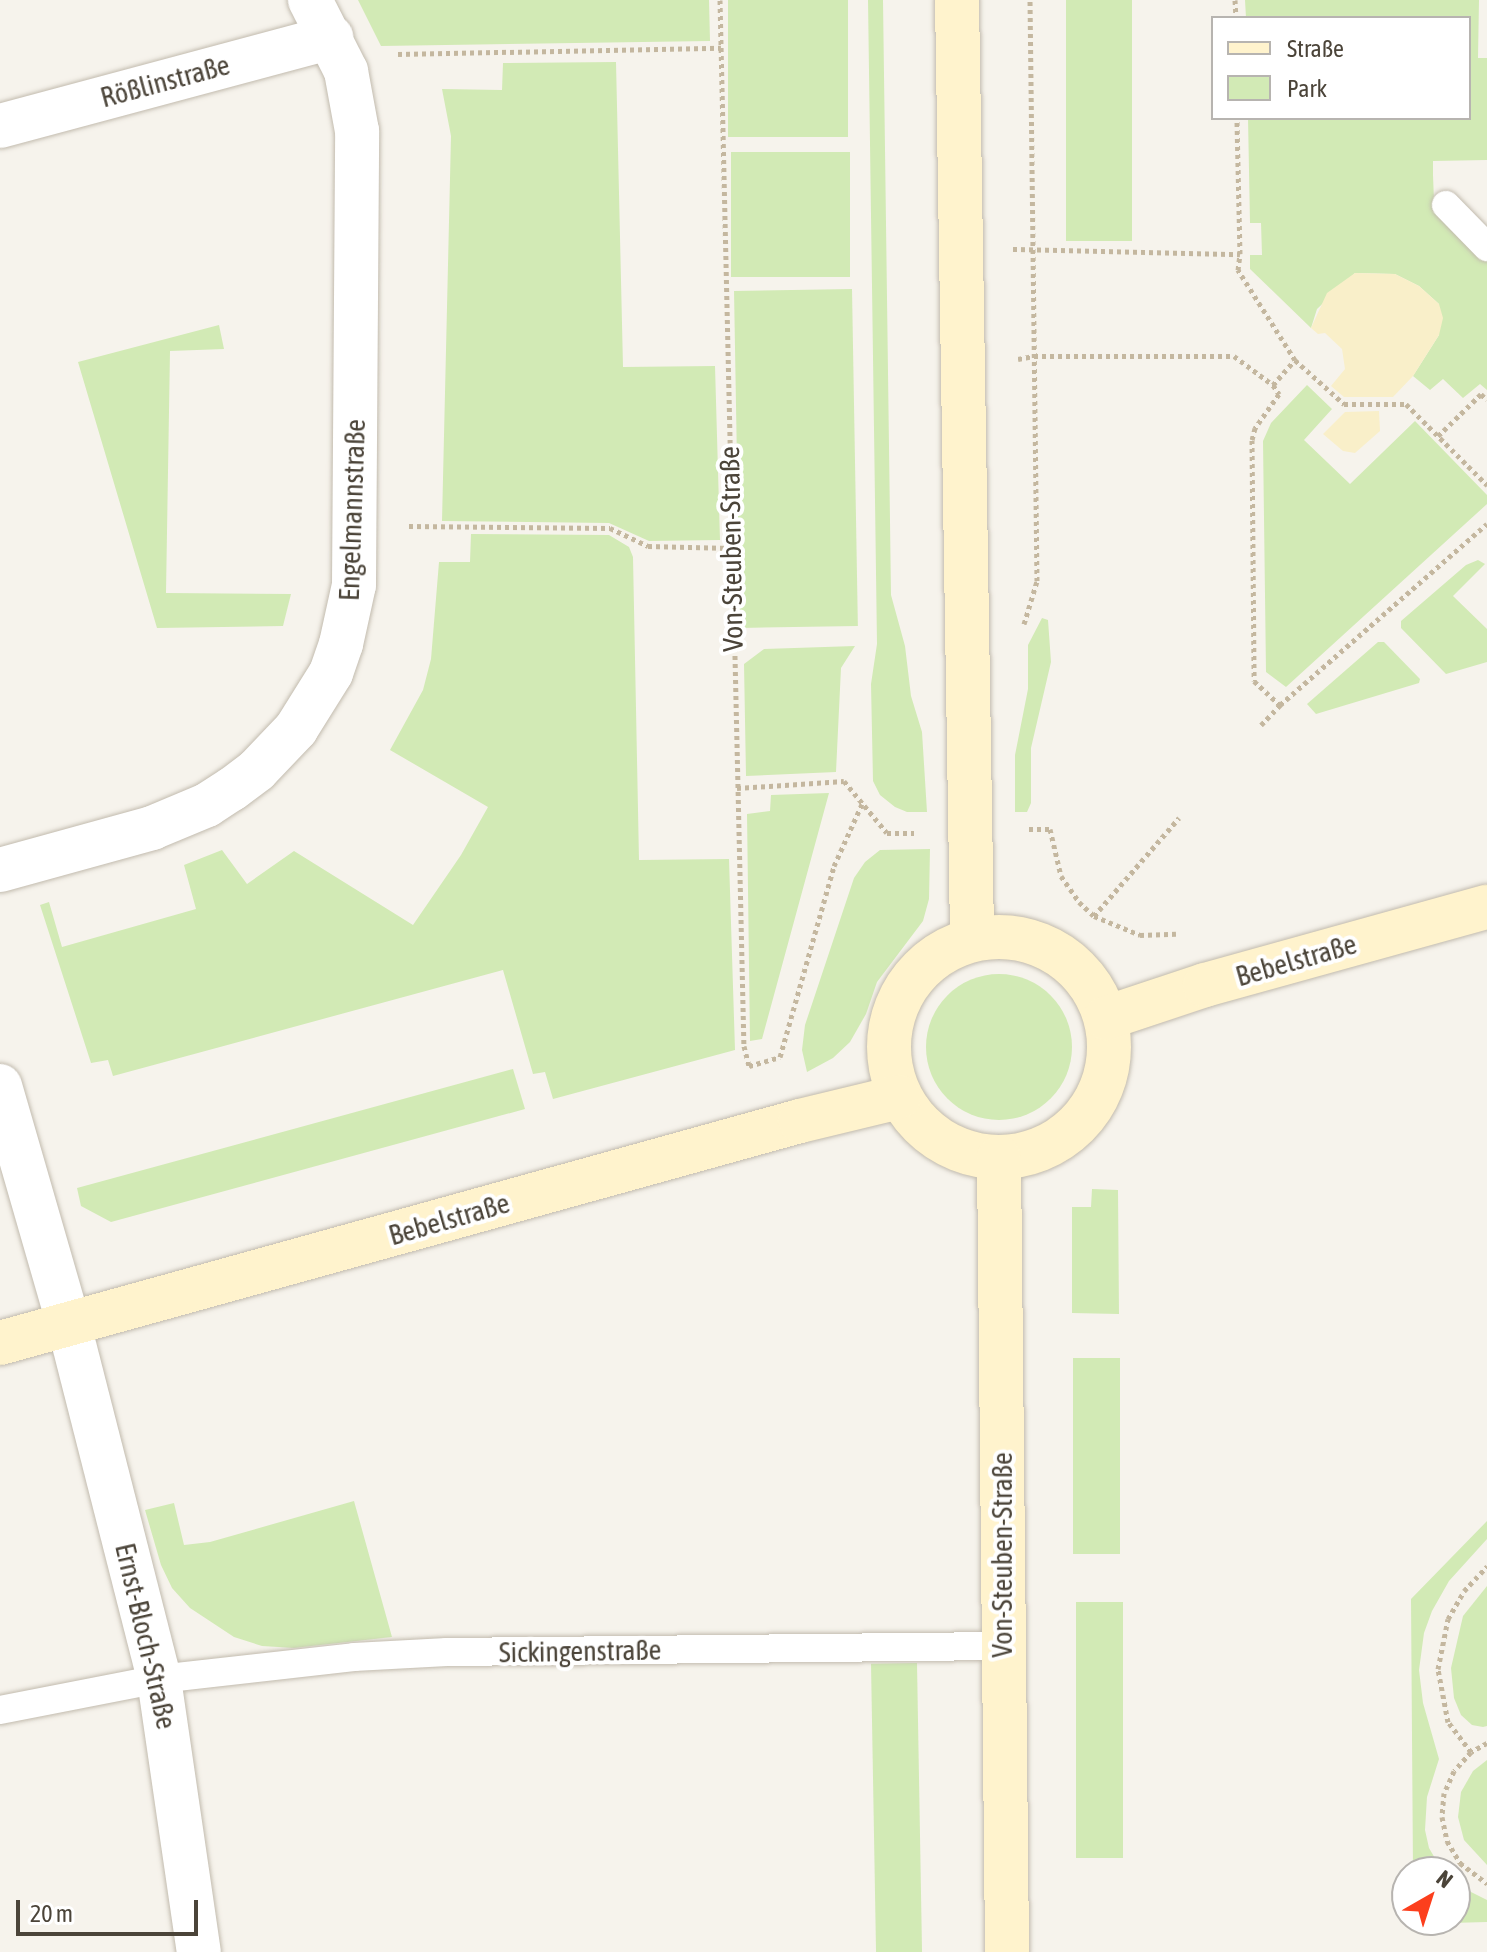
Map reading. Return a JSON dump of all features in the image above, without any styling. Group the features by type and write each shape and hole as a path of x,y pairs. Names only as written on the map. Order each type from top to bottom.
{"street":[{"path":"957,0 967,779 972,937"},
{"name":"Rößlinstraße","path":"0,126 327,31"},
{"name":"Engelmannstraße","path":"0,870 180,818 232,789 279,750 314,703 341,644 354,585 357,131 354,101 327,31"},
{"name":"Bebelstraße","path":"1106,1018 1205,985 1487,907"},
{"path":"972,937 1007,937 1058,953 1080,971 1096,993 1106,1018 1110,1052 1103,1085 1087,1115 1063,1138 1033,1153 999,1158 969,1154 941,1141 917,1122 899,1097 890,1065 889,1030 900,997 919,970 972,937"},
{"name":"Ernst-Bloch-Straße","path":"0,1086 69,1325 159,1679 199,1952"},
{"name":"Bebelstraße","path":"0,1343 800,1121 899,1097"},
{"name":"Von-Steuben-Straße","path":"999,1158 1007,1952"}],"lane":[{"path":"1446,205 1487,247"},
{"name":"Sickingenstraße","path":"0,1710 159,1679 354,1657 437,1653 1002,1646"}],"path":[{"name":"Von-Steuben-Straße","path":"720,0 744,1046 749,1066 780,1057 834,866 862,804"},
{"path":"1023,628 1037,581 1030,0"},
{"path":"327,31 721,48"},
{"path":"1237,120 1238,270 1295,360 1344,404 1406,404 1487,485"},
{"path":"960,247 1240,254"},
{"path":"962,371 1034,356 1234,356 1273,385 1279,394 1255,428 1252,440 1254,681 1280,705"},
{"path":"1273,385 1295,360"},
{"path":"1438,436 1481,394 1487,400"},
{"path":"1261,725 1487,524"},
{"path":"354,527 610,528 648,546 731,548"},
{"path":"737,788 844,781 887,833 914,833"},
{"path":"1094,916 1179,818"},
{"path":"1029,829 1050,829 1061,876 1079,902 1094,916 1140,935 1190,931 1205,985"},
{"path":"1471,1752 1448,1722 1438,1669 1448,1619 1464,1591 1487,1566"},
{"path":"1487,1743 1471,1752 1454,1771 1444,1793 1442,1817 1447,1841 1460,1863 1487,1883"}],"green space":[{"path":"358,0 709,0 710,41 381,46"},
{"path":"728,0 848,0 848,137 728,137"},
{"path":"868,0 883,0 891,595 905,646 911,696 922,732 927,812 907,812 895,807 880,795 873,781 871,684 877,644"},
{"path":"1066,0 1132,0 1132,241 1066,241"},
{"path":"1245,0 1479,0 1478,58 1487,58 1487,160 1433,161 1433,175 1434,201 1487,258 1487,390 1480,384 1463,398 1443,379 1430,390 1413,376 1439,335 1439,304 1419,286 1395,274 1355,273 1317,309 1311,328 1250,269 1250,255 1262,255 1261,223 1250,223 1248,120 1471,120 1471,16 1246,16"},
{"path":"616,62 623,367 715,366 720,540 649,541 609,523 442,521 451,136 442,89 502,90 503,63"},
{"path":"731,152 850,152 850,277 731,277"},
{"path":"852,289 858,626 740,628 734,291"},
{"path":"219,325 224,349 170,351 166,593 291,594 283,626 157,628 78,362"},
{"path":"1307,385 1332,409 1304,440 1350,484 1415,421 1487,495 1487,504 1286,687 1266,672 1263,441 1271,423"},
{"path":"471,534 609,535 629,547 633,557 639,860 729,859 735,1050 553,1099 545,1072 533,1074 503,970 113,1076 108,1060 91,1063 40,905 49,902 62,947 196,909 184,865 222,850 247,884 294,851 413,925 461,855 488,807 390,750 423,690 431,659 439,562 470,562"},
{"path":"1478,560 1485,564 1453,596 1487,629 1487,662 1446,674 1401,628 1401,621 1466,565"},
{"path":"1042,618 1048,620 1051,662 1031,748 1031,803 1027,812 1015,812 1015,755 1028,689 1028,645"},
{"path":"1378,642 1384,642 1420,679 1419,683 1316,714 1307,704"},
{"path":"855,646 841,668 836,772 746,776 744,664 764,649"},
{"path":"829,793 762,1039 750,1041 747,814 770,811 771,795"},
{"path":"930,849 929,899 923,921 877,982 866,1014 850,1042 833,1058 807,1072 802,1050 805,1025 854,878 865,862 880,850"},
{"path":"999,974 1027,979 1051,995 1067,1019 1072,1047 1067,1075 1051,1099 1027,1115 999,1120 971,1115 947,1099 931,1075 926,1047 931,1019 947,995 971,979"},
{"path":"513,1069 525,1109 111,1222 81,1206 77,1188"},
{"path":"1092,1189 1118,1190 1119,1314 1072,1313 1072,1207 1091,1207"},
{"path":"1073,1358 1120,1358 1120,1554 1073,1554"},
{"path":"354,1501 392,1637 294,1648 262,1646 234,1637 190,1608 172,1588 161,1565 145,1510 174,1503 184,1545 210,1542"},
{"path":"1487,1521 1487,1539 1449,1581 1424,1633 1419,1670 1423,1703 1439,1759 1427,1797 1425,1830 1434,1856 1413,1856 1411,1599"},
{"path":"1487,1586 1487,1726 1483,1727 1472,1725 1461,1715 1454,1698 1451,1668 1463,1616"},
{"path":"1076,1602 1123,1602 1123,1858 1076,1858"},
{"path":"917,1663 922,1952 876,1952 871,1664"},
{"path":"1487,1760 1487,1865 1464,1840 1458,1817 1461,1792 1473,1771"},
{"path":"1471,1892 1487,1900 1487,1922 1471,1922"}],"sand":[{"path":"1355,273 1395,274 1419,286 1439,304 1443,318 1439,335 1413,376 1393,397 1344,397 1331,386 1345,369 1342,349 1325,333 1318,334 1311,328 1327,293"},
{"path":"1379,411 1380,431 1355,453 1343,451 1323,434 1345,412"}]}
